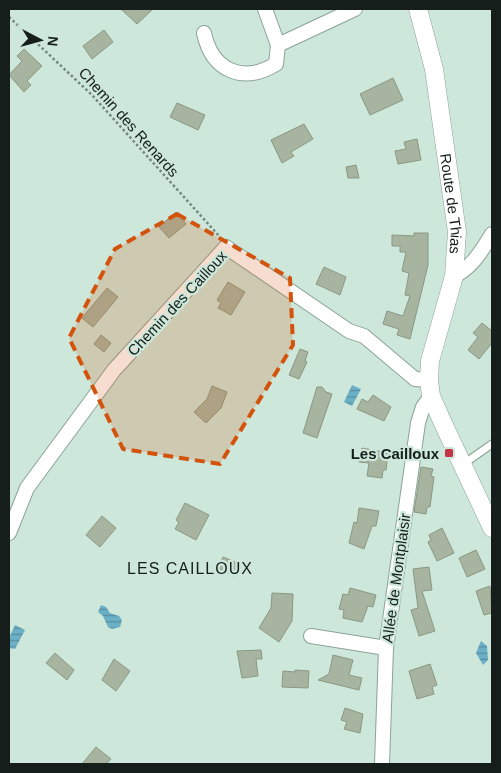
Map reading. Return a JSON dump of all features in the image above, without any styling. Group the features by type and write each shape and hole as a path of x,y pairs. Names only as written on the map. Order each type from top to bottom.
{"street":[{"path":"204,33 207,48 223,67 246,74 263,72 276,64 278,45 265,9"},
{"path":"278,45 355,9"},
{"name":"Route de Thias","path":"418,9 434,69 457,232 454,276 430,361 430,388"},
{"path":"454,276 463,272 492,234"},
{"name":"Chemin des Cailloux","path":"9,533 27,488 114,370 226,247 348,331 364,336 404,371 430,388"},
{"path":"430,388 462,464 492,528"},
{"name":"Allée de Montplaisir","path":"382,764 386,648 418,423 430,388"},
{"path":"311,636 386,648"}],"lane":[{"path":"462,464 492,444"}],"path":[{"name":"Chemin des Renards","path":"9,17 92,95 191,208 216,231 226,247"}],"highlighted area":[{"path":"177,214 290,278 293,345 220,464 123,449 69,338 115,249"}],"water":[{"path":"352,385 361,389 352,406 344,402"},
{"path":"101,605 106,607 110,613 119,616 122,620 120,627 112,629 108,627 103,616 98,612"},
{"path":"15,625 25,630 15,649 9,648 9,638"},
{"path":"481,641 487,646 488,660 483,665 476,653"}],"building":[{"path":"121,9 153,9 137,24"},
{"path":"104,30 113,42 92,59 83,46"},
{"path":"24,49 42,66 27,81 31,85 24,92 9,75 22,61 17,56"},
{"path":"393,78 403,100 370,115 360,94"},
{"path":"177,103 205,115 198,130 170,117"},
{"path":"304,124 313,139 291,152 294,156 282,163 271,140"},
{"path":"417,139 421,160 398,164 395,151 406,149 404,142"},
{"path":"356,165 359,178 348,178 346,167"},
{"path":"176,212 186,224 169,238 159,227"},
{"path":"414,233 428,233 428,265 410,339 397,335 399,329 383,324 387,311 403,316 410,296 405,295 409,273 402,271 406,252 400,252 400,246 392,246 392,235 414,236"},
{"path":"324,267 346,277 340,295 316,284"},
{"path":"228,282 245,292 231,315 218,308 221,303 217,300"},
{"path":"107,288 118,297 93,327 82,318"},
{"path":"482,323 492,331 492,343 479,359 468,350 478,337 473,333"},
{"path":"101,335 111,343 104,352 94,344"},
{"path":"300,349 308,352 305,361 307,362 299,379 289,375"},
{"path":"212,386 227,392 221,408 206,423 194,412 207,399"},
{"path":"317,387 322,387 326,392 332,394 317,438 303,433"},
{"path":"373,395 391,407 384,421 357,409 362,399 368,402"},
{"path":"362,448 388,453 386,470 383,470 382,478 367,476 369,463 359,462"},
{"path":"421,467 433,469 431,476 434,477 430,507 427,507 426,514 414,512"},
{"path":"185,503 209,515 196,540 175,529 179,522 176,520"},
{"path":"359,508 379,511 376,526 372,526 364,549 349,543 354,522 357,523"},
{"path":"102,516 116,528 100,547 86,535"},
{"path":"442,528 454,553 437,561 428,542 431,540 429,535"},
{"path":"476,550 485,569 467,577 459,558"},
{"path":"223,557 240,564 235,576 218,568"},
{"path":"429,567 432,590 422,591 435,631 419,636 411,610 418,608 413,569"},
{"path":"490,586 492,613 484,615 476,591"},
{"path":"350,588 376,595 373,607 368,606 362,622 343,618 344,610 339,609 343,594 348,595"},
{"path":"272,593 293,594 292,621 279,642 259,628 271,608"},
{"path":"261,650 262,659 256,659 258,676 242,678 237,651"},
{"path":"55,653 74,670 67,680 46,663"},
{"path":"333,655 353,660 349,675 362,678 359,690 318,680 329,674"},
{"path":"114,659 130,671 116,691 102,680"},
{"path":"430,664 437,685 432,687 434,694 417,699 409,671"},
{"path":"295,670 309,671 308,688 282,687 283,671 295,672"},
{"path":"345,708 363,714 360,733 344,729 347,722 341,720"},
{"path":"96,747 111,759 106,764 82,764"}],"place":[{"name":"Les Cailloux","path":"449,453"}],"district":[{"name":"LES CAILLOUX","path":"190,568"}]}
